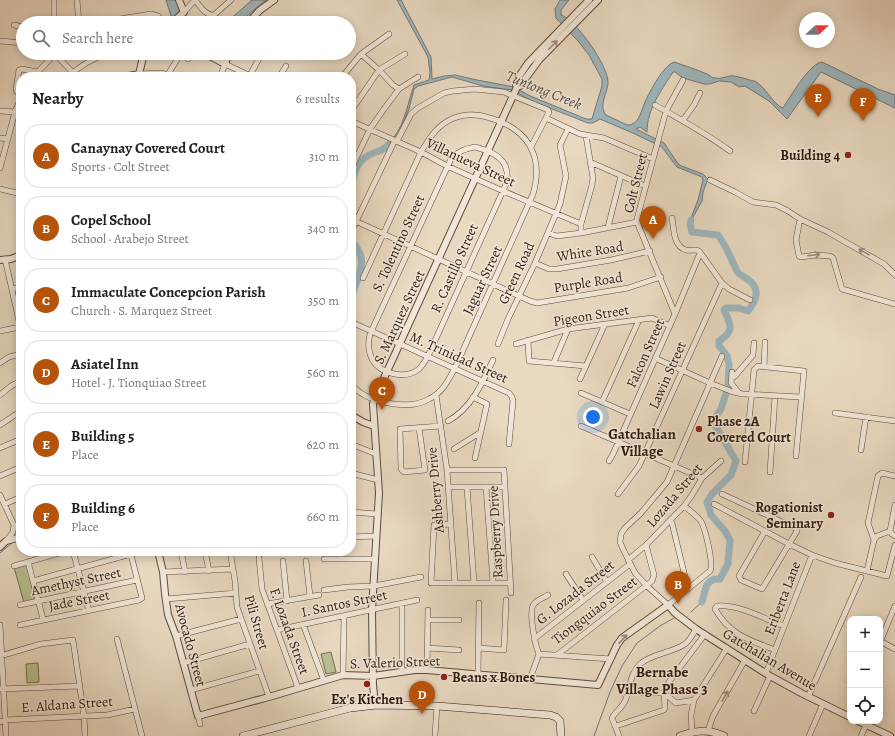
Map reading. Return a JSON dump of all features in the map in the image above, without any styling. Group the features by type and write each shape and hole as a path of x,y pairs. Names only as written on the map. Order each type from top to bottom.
{"main road":[{"path":"244,736 350,708 376,705 437,706 550,715 556,717 560,722 561,736"},
{"path":"680,736 692,731 708,731 724,736"}],"street":[{"path":"54,0 54,16"},
{"path":"77,0 78,16"},
{"path":"179,0 183,13"},
{"path":"180,16 195,0 208,15 211,16 230,0"},
{"path":"254,16 274,0"},
{"path":"572,21 589,0"},
{"path":"572,21 598,0"},
{"path":"139,16 151,14 158,16"},
{"name":"S. Marquez Street","path":"376,705 373,683 372,610 378,514 378,480 374,426 374,400 516,90 516,85 536,54 572,21"},
{"path":"346,72 361,54 389,34"},
{"path":"0,41 16,42"},
{"path":"361,54 399,89"},
{"path":"356,104 379,70 405,54"},
{"path":"38,72 48,60"},
{"path":"61,60 73,72 92,60"},
{"path":"139,72 142,60"},
{"path":"169,72 177,60"},
{"path":"217,60 240,72"},
{"path":"222,72 226,60"},
{"path":"252,72 258,60"},
{"path":"283,72 286,66"},
{"path":"19,72 19,70 22,69 28,72"},
{"path":"356,158 370,129 399,89 418,77"},
{"name":"Colt Street","path":"675,314 637,222 645,186 666,111 683,80"},
{"path":"356,214 394,140 411,114 418,108 444,93 475,89 504,92 516,90 549,112 531,147"},
{"path":"683,120 694,105 700,93"},
{"path":"655,104 714,138 730,151"},
{"path":"0,111 15,112 0,168"},
{"name":"Jaguar Street","path":"363,278 421,152 433,132 454,117 476,114 501,121 515,129 531,147 536,162 537,179 531,202 446,385 429,400 412,404 374,400"},
{"path":"546,118 586,136 604,138 653,159"},
{"name":"Villanueva Street","path":"356,123 421,152 447,166 581,224"},
{"name":"Green Road","path":"498,344 508,319 557,214 563,194 566,176 560,145 568,129"},
{"path":"581,233 581,224 592,184 586,136"},
{"path":"0,138 7,139"},
{"name":"S. Tolentino Street","path":"387,371 378,366 371,358 368,347 369,340 447,166 456,153 464,149 475,147 488,150"},
{"name":"R. Castillo Street","path":"387,371 401,375 414,372 423,364 428,356 507,182 506,169 500,158 488,150"},
{"path":"590,162 645,186"},
{"path":"608,227 622,176"},
{"path":"710,180 753,202 776,205 788,211 800,219 828,232 884,264 895,275"},
{"path":"0,189 16,193"},
{"path":"672,218 678,244 685,249 697,250 722,283 729,289 750,300"},
{"path":"800,219 796,240 799,256 801,257 816,254 830,256 833,258 842,289 895,304"},
{"name":"Purple Road","path":"356,221 438,260 537,303 628,288 661,277"},
{"path":"548,233 557,236 637,222"},
{"name":"White Road","path":"535,263 549,269 557,269 611,260 650,251"},
{"name":"Falcon Street","path":"609,461 670,326 700,253"},
{"path":"16,256 3,259 13,289 16,304"},
{"name":"Lawin Street","path":"618,494 636,472 645,454 722,283"},
{"name":"Pigeon Street","path":"516,344 568,329 652,318 670,326"},
{"path":"602,402 639,320"},
{"name":"M. Trinidad Street","path":"356,324 506,391 512,397 513,402 509,444"},
{"path":"580,379 605,324"},
{"path":"0,331 16,329"},
{"path":"554,362 568,329"},
{"path":"528,340 529,361 586,366"},
{"path":"739,393 731,383 732,375 735,376 753,355 754,342"},
{"path":"764,367 765,342"},
{"path":"0,363 16,356"},
{"name":"Gatchalian Avenue","path":"722,356 666,482 641,513 625,528 621,534 620,542 635,573 647,586 668,605 677,610 696,629 808,697 847,716"},
{"path":"655,358 732,392 801,397"},
{"path":"448,421 462,410 473,397 483,382 493,360"},
{"path":"745,462 755,369 758,366 804,371 796,456"},
{"path":"0,395 16,384"},
{"path":"356,388 374,400"},
{"path":"581,393 630,414"},
{"name":"Ashberry Drive","path":"436,395 447,470 456,584"},
{"path":"770,472 775,396"},
{"path":"473,397 487,404 475,458"},
{"path":"835,413 895,421"},
{"path":"0,425 16,414"},
{"path":"356,417 374,426"},
{"path":"861,450 866,417"},
{"path":"420,428 425,470 404,472 401,469 400,429 440,426"},
{"path":"581,426 702,478"},
{"path":"454,449 481,432"},
{"path":"0,448 16,441"},
{"path":"356,446 376,454"},
{"name":"Lozada Street","path":"629,562 684,506 702,478 720,461"},
{"path":"0,476 16,469"},
{"name":"Raspberry Drive","path":"447,470 504,470 511,593"},
{"path":"874,540 868,523 878,476 882,473 895,476"},
{"path":"356,474 378,480"},
{"path":"448,487 505,487"},
{"path":"467,487 474,583"},
{"path":"486,487 493,582"},
{"path":"722,494 795,528 797,531 763,589 761,589 741,580 739,576 766,531"},
{"path":"0,495 14,524 14,539 0,547"},
{"path":"5,504 16,499"},
{"path":"714,504 812,555 835,563 887,576 895,545"},
{"path":"895,505 890,530 895,536"},
{"path":"557,655 611,659 622,638 668,605 710,571 712,567 708,544 701,521 684,506"},
{"path":"356,512 378,514"},
{"path":"671,519 688,589"},
{"path":"451,524 434,525 431,583 510,583"},
{"path":"867,571 874,540 877,536 890,530"},
{"path":"356,536 376,536"},
{"name":"Tiongquiao Street","path":"530,679 539,654 557,655 647,586 653,579 654,575 646,545"},
{"name":"Eriberta Lane","path":"754,711 775,650 812,555"},
{"path":"14,566 49,556"},
{"path":"74,556 89,611"},
{"path":"33,580 78,570 122,556"},
{"path":"132,556 137,580"},
{"name":"Avocado Street","path":"159,556 163,572 168,615 176,636 200,724"},
{"path":"182,556 185,572"},
{"path":"206,556 209,571"},
{"name":"Pili Street","path":"231,556 237,607 268,697"},
{"path":"592,557 607,582"},
{"name":"F. Lozada Street","path":"259,558 262,588 298,688"},
{"path":"324,559 375,559"},
{"path":"306,560 310,596"},
{"path":"283,561 287,601"},
{"path":"28,562 43,620"},
{"name":"G. Lozada Street","path":"534,639 607,582 629,562"},
{"path":"163,572 233,569"},
{"path":"566,574 583,600"},
{"path":"324,590 374,586 421,577"},
{"path":"808,697 861,577"},
{"name":"Amethyst Street","path":"20,605 137,580"},
{"name":"Jade Street","path":"20,624 89,611 141,599 137,580"},
{"path":"166,599 236,593"},
{"path":"267,604 319,594"},
{"path":"539,654 534,639 532,608 535,603 548,595"},
{"name":"I. Santos Street","path":"277,630 417,600"},
{"path":"478,648 504,650 506,600"},
{"path":"402,603 402,672"},
{"path":"478,674 479,603"},
{"path":"775,650 737,635 720,618 715,610 717,606 724,605 737,608 784,626"},
{"path":"883,635 895,606"},
{"path":"427,670 428,610"},
{"path":"343,675 344,616"},
{"path":"176,636 241,619"},
{"path":"428,620 459,620"},
{"path":"303,624 324,681"},
{"path":"0,625 2,721 6,736"},
{"path":"619,736 612,718 628,694 632,676 642,663 685,644 696,629"},
{"path":"616,726 664,710 664,693 669,682 705,634"},
{"path":"117,639 142,736"},
{"path":"1,656 41,644 73,640 84,716 85,736"},
{"path":"883,643 895,649"},
{"path":"183,663 250,644"},
{"path":"427,648 459,650"},
{"path":"692,731 691,715 694,700 726,648"},
{"name":"S. Valerio Street","path":"198,716 343,675 373,676 415,670 427,670 598,685 611,659"},
{"path":"708,731 713,716 745,660"},
{"path":"191,690 259,671"},
{"path":"2,689 80,686"},
{"path":"629,686 643,693 664,693 676,703 694,700"},
{"path":"809,736 823,704"},
{"path":"434,736 437,706"},
{"name":"E. Aldana Street","path":"2,721 107,715 136,709"},
{"path":"861,736 866,725 890,736"}],"green space":[{"path":"27,563 37,600 24,603 14,567"},
{"path":"331,652 336,672 326,674 321,654"},
{"path":"38,663 39,682 27,683 26,664"}],"water":[{"path":"166,0 177,0 180,10 185,16 171,16"},
{"path":"252,0 267,0 247,16 234,16"},
{"path":"397,0 401,0 431,57 432,79 455,75 514,87 528,95 586,119 592,119 602,86 602,79 589,55 556,18 555,9 560,0 569,0 561,10 561,15 568,19 583,35 597,55 607,75 608,86 603,103 606,115 627,125 636,122 657,79 670,64 674,62 708,74 714,78 733,76 754,81 762,86 776,103 783,108 806,74 817,64 822,62 878,89 895,95 895,108 821,72 787,119 769,101 745,86 739,87 731,82 719,81 704,84 683,78 673,72 652,108 649,116 647,132 640,127 636,129 664,143 679,165 703,174 708,179 703,192 702,201 692,219 692,227 690,227 691,218 698,200 703,180 702,177 677,167 662,147 635,134 600,119 593,123 588,123 532,101 512,90 483,86 452,77 418,86 414,89 409,109 397,138 394,137 404,119 414,85 429,80 430,73 428,57"}],"waterway":[{"name":"Tuntong Creek","path":"356,170 364,158 383,149 389,144"},
{"path":"691,220 690,224 692,232 718,235 738,272 747,279 756,290 754,303 748,311 739,308 726,308 724,310 730,327 728,334 719,341 719,346 727,356 729,364 728,387 721,409 716,416 715,425 736,461 731,475 712,494 707,502 711,515 725,531 730,540 728,564 720,579 711,580 709,582 705,589 702,602"},
{"name":"Tuntong Creek","path":"356,247 362,260 356,283"},
{"name":"Tuntong Creek","path":"0,553 13,542"},
{"path":"691,612 702,602"},
{"path":"594,736 610,692 622,666 637,643 660,626 674,618"}],"place":[{"name":"Building 5","path":"818,117"},
{"name":"Building 6","path":"863,121"},
{"name":"Building 4","path":"848,155"},
{"name":"Canaynay Covered Court","path":"653,239"},
{"name":"Immaculate Concepcion Parish","path":"382,410"},
{"name":"Phase 2A Covered Court","path":"699,429"},
{"name":"Rogationist Seminary","path":"831,515"},
{"name":"Copel School","path":"678,604"},
{"name":"Beans x Bones","path":"444,677"},
{"name":"Ex's Kitchen","path":"367,684"},
{"name":"Asiatel Inn","path":"422,714"}],"district":[{"name":"Gatchalian Village","path":"642,442"},
{"name":"Bernabe Village Phase 3","path":"662,680"}]}
